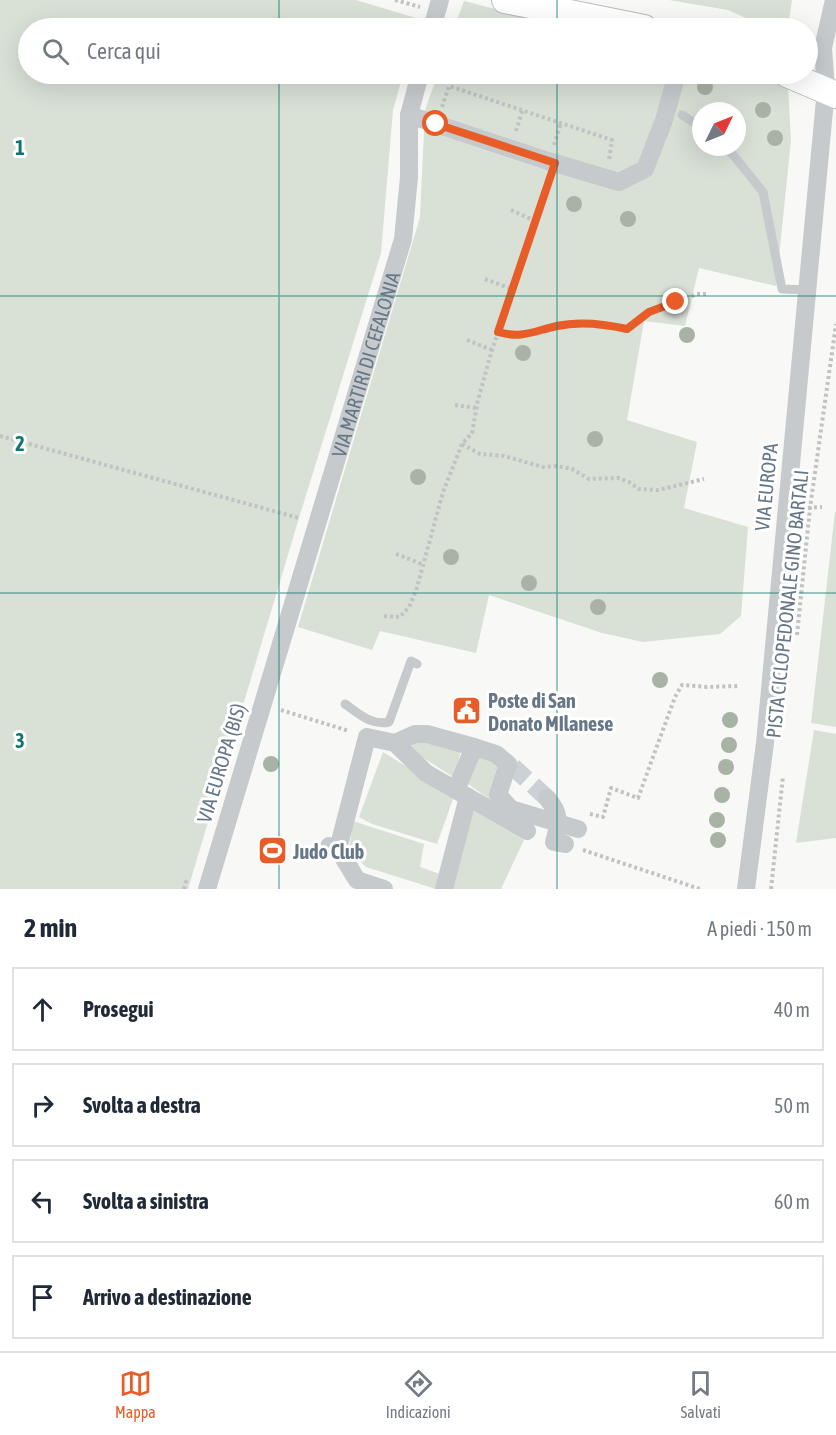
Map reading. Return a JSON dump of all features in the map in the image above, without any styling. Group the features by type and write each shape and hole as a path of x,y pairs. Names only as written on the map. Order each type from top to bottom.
{"street":[{"path":"435,18 440,0"},
{"path":"505,0 594,18"},
{"path":"831,92 823,48 834,0"},
{"name":"VIA MARTIRI DI CEFALONIA","path":"279,650 403,239 409,177 409,115 417,84"},
{"path":"409,115 619,182 645,169 664,120 674,84"},
{"path":"811,84 831,92"},
{"name":"VIA EUROPA","path":"746,889 765,743 807,290 831,92"},
{"name":"VIA EUROPA (BIS)","path":"207,889 279,650"},
{"path":"395,743 415,734 427,734 496,754 510,766 498,795 511,809 547,819 554,810"},
{"path":"384,889 357,880 334,848 367,737 395,743 426,772 527,831"},
{"path":"444,889 462,794 474,747"},
{"path":"554,810 578,829"},
{"path":"554,810 554,842 565,844"}],"lane":[{"path":"681,115 692,122"},
{"path":"734,156 763,192 782,289 807,290"},
{"path":"345,704 365,718 380,724 389,723 411,661 417,664"}],"path":[{"path":"449,86 612,140"},
{"path":"384,616 400,617 409,607 424,565 434,521 462,444 472,433 492,350 555,163"},
{"path":"511,210 535,221"},
{"path":"485,279 512,289"},
{"path":"498,332 513,336 537,333 558,326 580,324 627,329 649,312 697,294 705,294"},
{"name":"PISTA CICLOPEDONALE GINO BARTALI","path":"797,639 810,508 836,324"},
{"path":"467,339 492,350"},
{"path":"455,405 477,408"},
{"path":"0,435 299,518"},
{"path":"462,444 480,454 504,456 543,467 557,466 572,469 589,479 618,478 639,489 658,490 704,479"},
{"path":"803,507 822,507"},
{"path":"396,554 424,565"},
{"path":"554,810 572,810 603,817 611,788 638,798 675,697 682,685 741,686"},
{"path":"771,889 784,770"},
{"path":"565,844 700,889"}],"shaded area":[{"path":"0,0 356,0 416,18 18,18 18,84 400,84 393,110 381,253 188,889 0,889"},
{"path":"669,0 792,0 789,18 746,18 728,10"},
{"path":"464,1 531,18 458,18"},
{"path":"434,84 780,84 788,86 791,140 776,286 699,268 685,326 644,321 627,420 697,442 684,508 748,527 741,616 720,634 643,642 602,633 489,595 476,653 380,631 372,650 298,627 420,217 425,110"},
{"path":"836,512 836,727 811,723"},
{"path":"814,730 836,734 836,838 796,843"},
{"path":"421,737 461,749 455,778 409,749"},
{"path":"383,752 454,796 437,844 372,824 359,817"},
{"path":"477,757 501,765 495,803 468,784"},
{"path":"473,810 524,840 501,889 450,889"},
{"path":"353,821 424,844 420,867 440,874 436,889 366,867 349,851"}],"tunnel":[{"path":"513,767 547,798"}],"place":[{"name":"Poste di San Donato MIlanese","path":"467,711"},
{"name":"Judo Club","path":"272,851"}],"route":[{"path":"436,124 555,163 498,332 513,336 537,333 558,326 580,324 627,329 649,312 676,302"}]}
